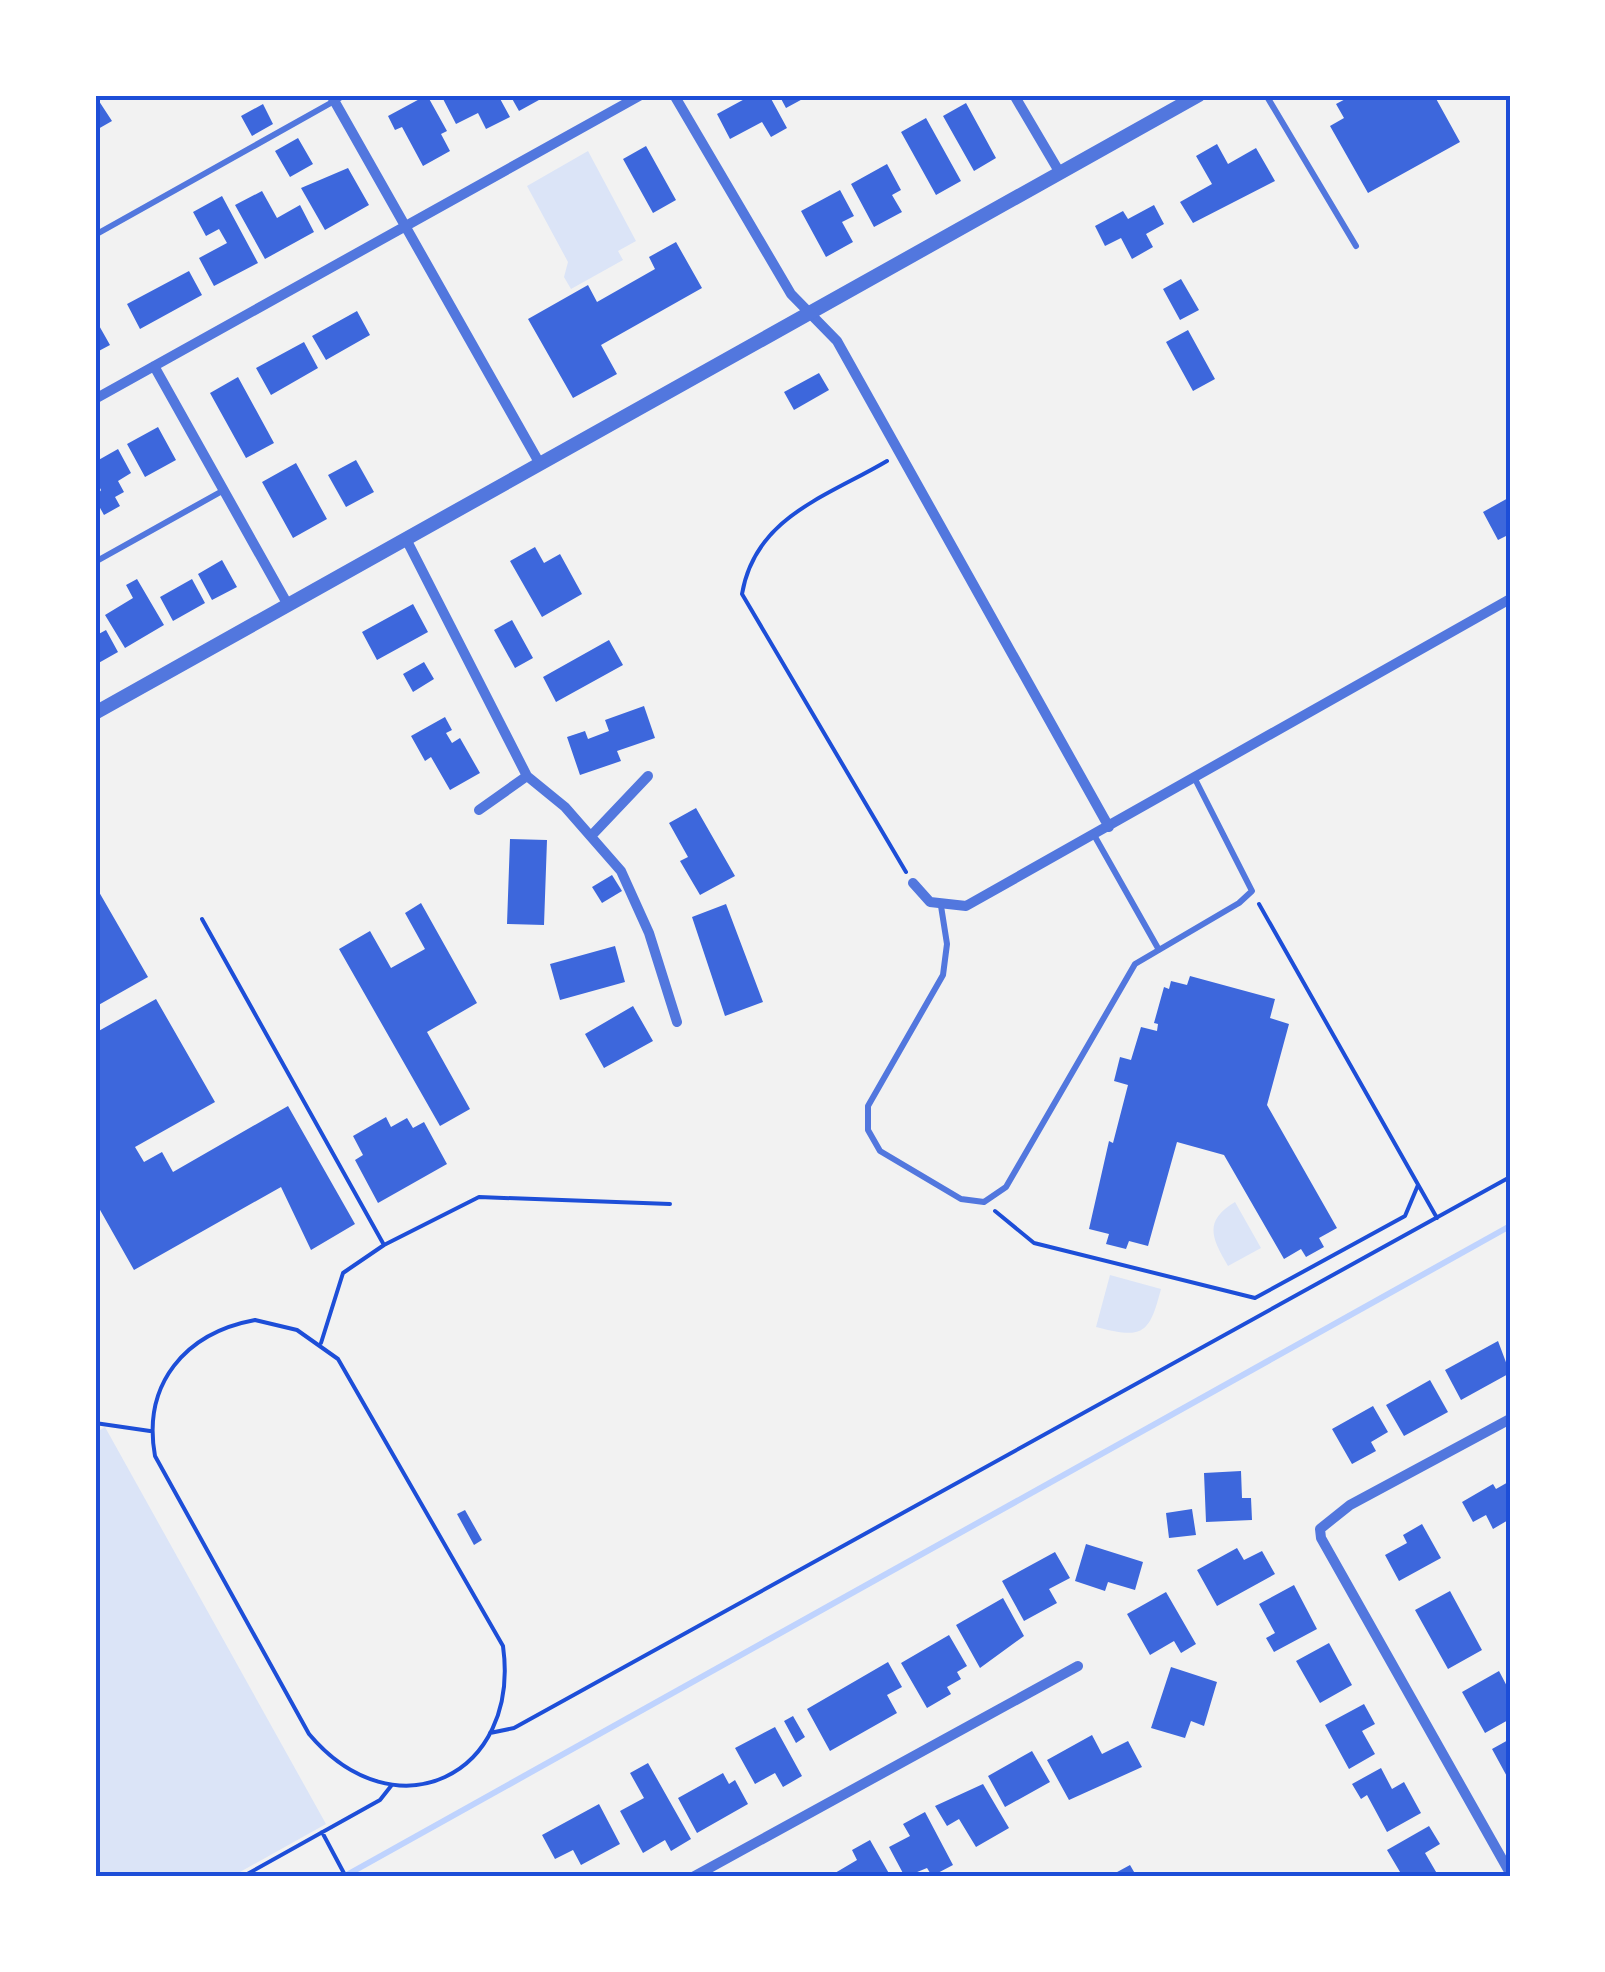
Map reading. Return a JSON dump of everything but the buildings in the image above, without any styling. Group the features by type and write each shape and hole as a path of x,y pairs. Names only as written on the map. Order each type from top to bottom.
{"street":[{"path":"95,399 640,95"},
{"path":"674,95 791,294 837,341 1108,827"},
{"path":"1014,95 1060,173"},
{"path":"95,713 1199,95"},
{"path":"337,97 404,225 540,464"},
{"path":"154,366 288,604"},
{"path":"406,539 527,776 592,835 621,871 649,933 678,1022"},
{"path":"913,883 930,902 966,906 1510,600"},
{"path":"479,810 527,776"},
{"path":"592,835 648,776"},
{"path":"1510,1419 1349,1506 1320,1528 1321,1538 1510,1873"},
{"path":"693,1877 1078,1666"}],"lane":[{"path":"1266,95 1356,246"},
{"path":"95,235 337,97"},
{"path":"95,562 224,490"},
{"path":"941,906 947,944 943,975 868,1106 868,1130 880,1151 961,1199 984,1202 1006,1187 1135,964 1240,904 1252,891 1195,779"},
{"path":"1094,835 1159,950"}],"path":[{"path":"900,454 773,528 747,567 742,594 872,822 913,883"},
{"path":"1252,891 1437,1218"},
{"path":"202,919 384,1246"},
{"path":"490,1734 514,1728 1510,1177"},
{"path":"984,1202 1034,1243 1254,1298 1405,1216 1418,1185"},
{"path":"320,1343 343,1273 384,1246 479,1197 670,1204"},
{"path":"255,1320 287,1326 320,1343 350,1376 503,1646 505,1690 490,1734 460,1769 440,1780 391,1786 351,1774 309,1734 164,1478 150,1431 161,1382 172,1364 214,1332 255,1320"},
{"path":"95,1423 150,1431"},
{"path":"242,1877 380,1800 391,1786"},
{"path":"322,1832 346,1877"}],"shaded area":[{"path":"588,151 636,241 618,251 623,260 571,289 564,277 568,262 527,186"},
{"path":"1235,1202 1261,1248 1228,1266 1214,1231 1218,1216"},
{"path":"1110,1275 1161,1289 1152,1316 1142,1330 1124,1333 1096,1327"},
{"path":"105,1427 326,1824 231,1877 95,1877 95,1433"}],"waterway":[{"path":"343,1877 1510,1226"}]}
